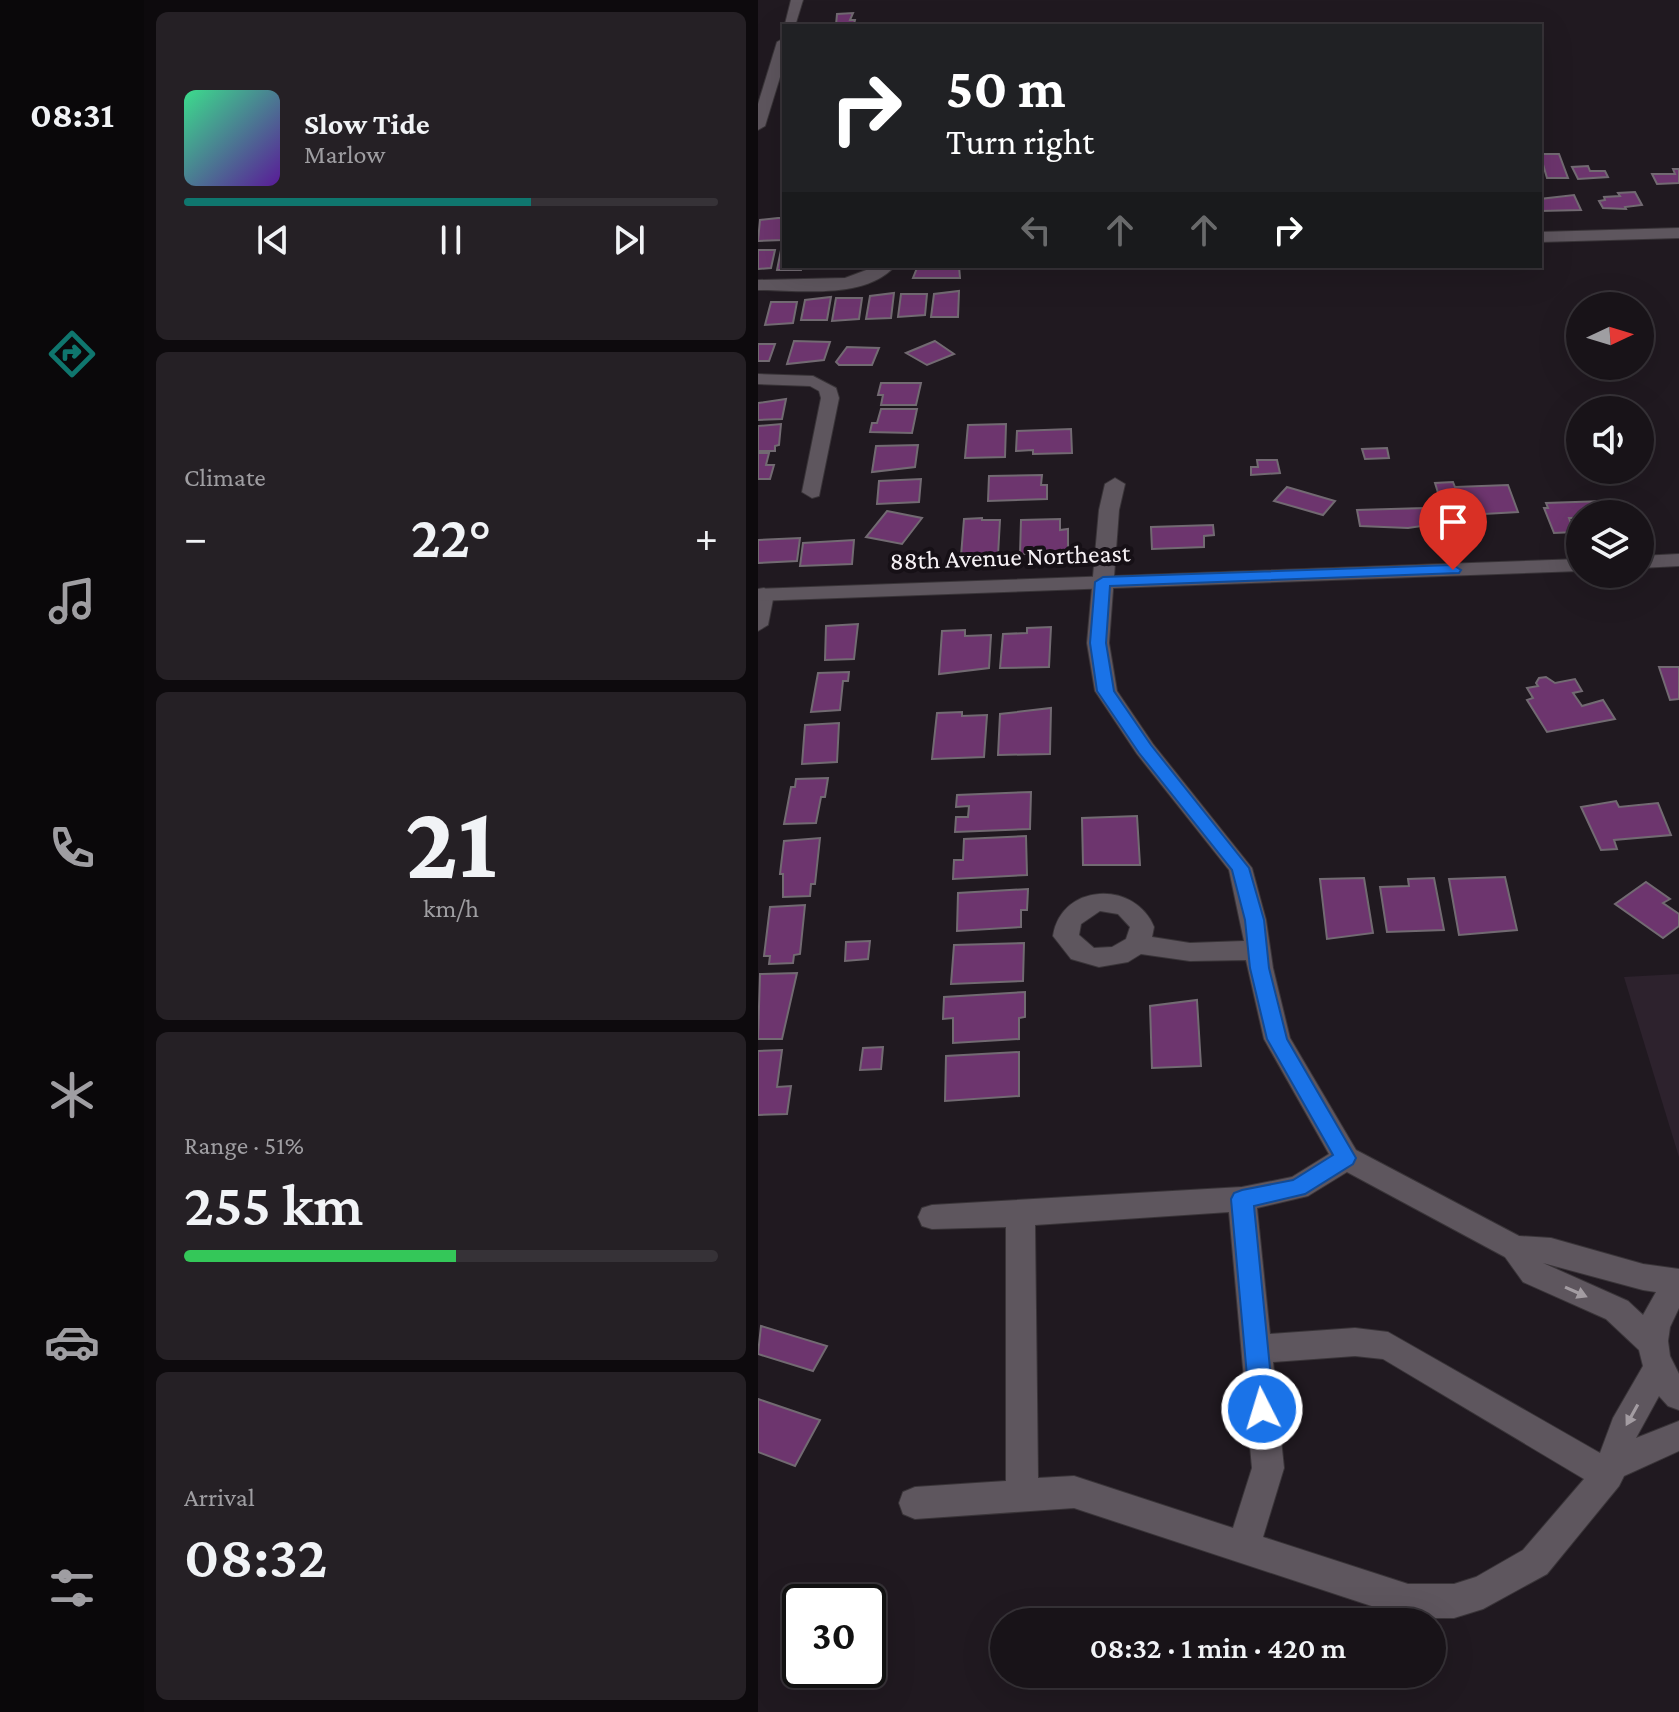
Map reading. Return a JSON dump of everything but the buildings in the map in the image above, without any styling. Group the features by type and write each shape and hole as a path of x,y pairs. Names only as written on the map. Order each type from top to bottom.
{"street":[{"path":"790,24 797,0"},
{"path":"758,126 761,106 782,48"},
{"path":"1542,237 1679,233"},
{"path":"758,285 857,282 883,270"},
{"path":"758,379 813,381 827,388 830,398 812,492"},
{"path":"1115,484 1109,510 1098,643 1106,691 1145,749 1240,868 1254,920 1257,950 1277,1039 1346,1158 1515,1248 1551,1251 1643,1277 1679,1282"},
{"path":"1654,561 1679,560"},
{"name":"88th Avenue Northeast","path":"761,594 1566,565"},
{"path":"758,625 761,594"},
{"path":"1137,944 1190,952 1257,950"},
{"path":"932,1217 1242,1199 1298,1188 1346,1158"},
{"path":"1242,1199 1268,1468 1243,1548"},
{"path":"1020,1214 1022,1495"},
{"path":"1515,1248 1533,1273 1617,1310 1655,1355 1679,1396"},
{"path":"915,1503 1074,1492 1408,1601 1454,1601 1483,1592 1535,1562 1610,1470 1655,1355 1655,1317 1667,1297 1679,1289"},
{"path":"1257,1349 1355,1342 1388,1346 1610,1470"},
{"path":"1610,1470 1638,1457 1661,1440 1679,1436"}],"shaded area":[{"path":"1679,974 1679,1157 1624,977"}],"route":[{"path":"1262,1409 1242,1199 1298,1188 1346,1158 1277,1039 1260,968 1254,920 1240,868 1145,749 1106,691 1098,643 1103,582 1453,570"}]}
